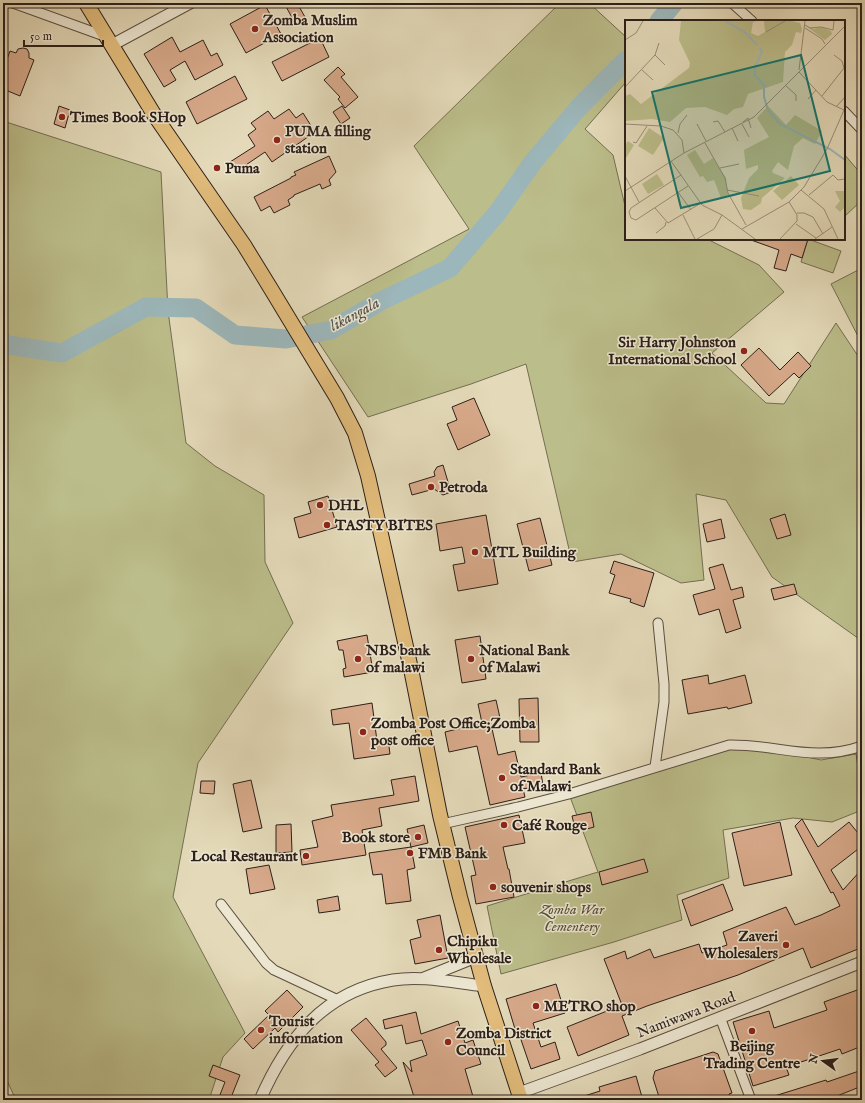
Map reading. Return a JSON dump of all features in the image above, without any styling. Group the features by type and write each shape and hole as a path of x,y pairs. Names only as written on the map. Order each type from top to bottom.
{"highway":[{"path":"86,3 155,116 252,258 337,398 355,433 371,491 411,669 442,824 476,958 520,1097"}],"street":[{"path":"13,3 109,41 190,3"},
{"path":"732,3 751,20"},
{"path":"845,112 862,130"},
{"path":"655,767 664,702 664,684 658,622"},
{"path":"442,824 569,794 729,745 820,754 838,753 862,746"},
{"path":"221,904 266,963 274,970 336,1000"},
{"path":"422,979 476,958"},
{"name":"Namiwawa Road","path":"520,1097 862,962"},
{"path":"260,1100 270,1075 284,1052 313,1019 336,1000 369,986 394,980 422,979 484,986"},
{"path":"720,1017 751,1100"}],"green space":[{"path":"560,3 589,3 625,36 625,83 585,129 613,155 625,206 625,240 709,240 759,265 784,292 712,353 766,403 784,404 836,323 858,356 862,368 862,641 772,577 726,500 696,494 704,580 681,583 621,554 572,562 526,364 471,384 368,417 302,317 469,229 414,146"},
{"path":"3,121 161,172 168,311 186,443 215,466 264,495 265,562 293,623 198,763 173,897 245,1033 223,1057 209,1100 16,1100 3,1072"},
{"path":"845,155 862,175 862,200 845,216"},
{"path":"808,240 841,251 833,273 801,262"},
{"path":"862,268 862,344 831,284"},
{"name":"Zomba War Cementery","path":"730,741 821,760 856,754 862,793 862,810 832,822 793,818 723,830 729,878 677,895 682,920 614,942 501,974 487,906 598,872 569,794"}],"building":[{"path":"284,3 297,3 305,17 295,23"},
{"name":"Zomba Muslim Association","path":"265,5 281,34 246,53 230,24"},
{"path":"172,37 180,52 203,40 211,56 217,53 223,65 195,80 185,61 170,70 176,80 164,87 144,54"},
{"path":"320,38 329,57 282,81 272,62"},
{"path":"18,49 27,49 29,58 34,60 20,96 3,89 3,70 10,51 16,53"},
{"path":"338,67 345,74 341,77 358,97 345,108 338,99 340,97 324,80"},
{"path":"235,76 247,99 197,124 186,102"},
{"name":"Times Book SHop","path":"59,106 70,110 65,128 54,124"},
{"path":"342,106 350,118 341,124 333,112"},
{"name":"PUMA filling station","path":"289,109 296,118 303,113 315,132 272,162 265,152 237,171 230,162 255,146 248,135 256,129 251,123 268,111 274,119"},
{"path":"329,156 336,172 329,180 331,185 322,189 320,184 294,195 288,200 290,205 274,213 270,206 261,211 254,197 296,175 294,172"},
{"path":"751,240 808,240 802,258 791,254 786,271 774,268 779,250"},
{"path":"759,348 780,370 798,352 811,366 799,378 794,373 769,396 741,365"},
{"path":"474,398 490,435 458,450 447,424 457,420 452,407"},
{"path":"443,465 451,492 443,495 434,489 412,495 409,484 435,476 434,472 437,467"},
{"path":"328,496 337,527 299,538 294,518 311,513 308,502"},
{"path":"785,514 791,535 777,539 770,519"},
{"path":"486,515 498,584 458,591 453,565 465,563 462,547 440,551 436,524"},
{"path":"540,518 552,565 529,571 517,524"},
{"path":"721,519 725,538 707,542 703,524"},
{"path":"614,561 654,573 644,607 630,602 631,599 609,593 615,575 610,573"},
{"path":"723,564 731,590 742,587 744,597 733,600 741,628 726,633 719,609 699,615 693,595 715,589 709,568"},
{"path":"794,584 797,594 774,600 771,589"},
{"name":"NBS bank of malawi","path":"367,635 373,672 344,677 343,669 346,668 343,650 339,650 337,641"},
{"name":"National Bank of Malawi","path":"480,636 486,679 462,683 455,640"},
{"path":"708,675 709,684 745,675 752,703 728,709 727,707 688,714 682,680"},
{"path":"538,698 539,742 520,742 519,699"},
{"path":"496,700 500,718 490,720 498,755 515,751 521,777 541,773 543,785 523,789 525,797 490,805 477,746 449,752 445,732 482,723 478,704"},
{"name":"Zomba Post Office;Zomba post office","path":"372,703 377,741 388,739 390,754 354,759 349,723 333,725 331,710"},
{"path":"415,776 419,801 379,808 382,826 362,830 366,855 302,865 300,850 318,847 312,821 333,816 331,805 394,795 391,780"},
{"path":"251,780 262,828 243,832 233,784"},
{"path":"201,781 215,781 214,794 200,793"},
{"path":"591,812 594,827 576,832 572,816"},
{"path":"519,815 525,843 503,847 514,897 476,904 471,876 476,875 465,827"},
{"path":"802,819 818,847 849,822 862,838 862,846 831,870 843,890 862,869 862,944 857,946 858,949 811,968 803,948 738,975 647,1006 622,1016 629,1035 578,1056 567,1027 622,1005 604,959 625,951 627,959 650,949 654,958 699,944 702,953 727,945 723,932 786,907 795,925 840,906 833,892 831,893 795,826"},
{"path":"780,822 792,875 744,886 732,833"},
{"path":"291,824 292,852 276,853 276,825"},
{"path":"424,825 428,843 411,847 407,829"},
{"path":"411,847 415,868 407,870 411,901 386,904 382,874 373,875 369,853"},
{"path":"644,859 648,872 602,885 599,872"},
{"path":"269,865 275,889 250,894 246,869"},
{"path":"723,884 733,910 691,926 682,900"},
{"path":"338,896 340,910 319,913 317,900"},
{"path":"440,915 448,958 415,964 410,940 421,937 417,920"},
{"name":"METRO shop","path":"556,984 565,1013 533,1023 541,1047 555,1042 560,1059 531,1069 517,1028 515,1029 506,999"},
{"path":"860,989 862,994 862,1046 842,1054 840,1049 786,1067 789,1075 753,1086 733,1022 769,1011 774,1028 827,1010 824,1002"},
{"path":"287,990 303,1007 278,1032 275,1028 253,1049 244,1039 269,1015 265,1011"},
{"path":"416,1012 421,1034 458,1021 465,1043 473,1040 481,1064 465,1069 474,1100 415,1100 403,1062 412,1072 410,1061 427,1055 422,1040 406,1044 402,1025 385,1029 383,1020"},
{"path":"366,1018 386,1042 386,1045 381,1049 397,1068 385,1077 375,1065 379,1062 351,1030"},
{"path":"713,1052 718,1054 732,1093 729,1094 731,1100 660,1100 653,1078 655,1071"},
{"path":"213,1065 240,1075 230,1100 218,1100 225,1082 209,1076"},
{"path":"862,1070 862,1086 826,1100 768,1100 768,1098 826,1080 827,1082"},
{"path":"636,1076 642,1097 631,1100 579,1100 578,1098 600,1091 599,1087"}],"waterway":[{"name":"likangala","path":"660,20 674,3"},
{"name":"likangala","path":"3,342 8,345 62,353 146,307 196,308 235,335 286,339 331,330 381,301 450,268 498,212 533,162 580,106 625,61"}],"place":[{"name":"Zomba Muslim Association","path":"255,29"},
{"name":"Times Book SHop","path":"62,117"},
{"name":"PUMA filling station","path":"277,140"},
{"name":"Puma","path":"217,168"},
{"name":"Sir Harry Johnston International School","path":"744,351"},
{"name":"Petroda","path":"431,487"},
{"name":"DHL","path":"320,505"},
{"name":"TASTY BITES","path":"327,525"},
{"name":"MTL Building","path":"475,552"},
{"name":"NBS bank of malawi","path":"358,659"},
{"name":"National Bank of Malawi","path":"471,659"},
{"name":"Zomba Post Office;Zomba post office","path":"363,732"},
{"name":"Standard Bank of Malawi","path":"502,778"},
{"name":"Café Rouge","path":"504,825"},
{"name":"Book store","path":"418,837"},
{"name":"FMB Bank","path":"410,853"},
{"name":"Local Restaurant","path":"306,856"},
{"name":"souvenir shops","path":"493,887"},
{"name":"Zaveri Wholesalers","path":"786,945"},
{"name":"Chipiku Wholesale","path":"439,950"},
{"name":"METRO shop","path":"536,1006"},
{"name":"Tourist information","path":"261,1030"},
{"name":"Beijing Trading Centre","path":"752,1031"},
{"name":"Zomba District Council","path":"448,1042"}]}
